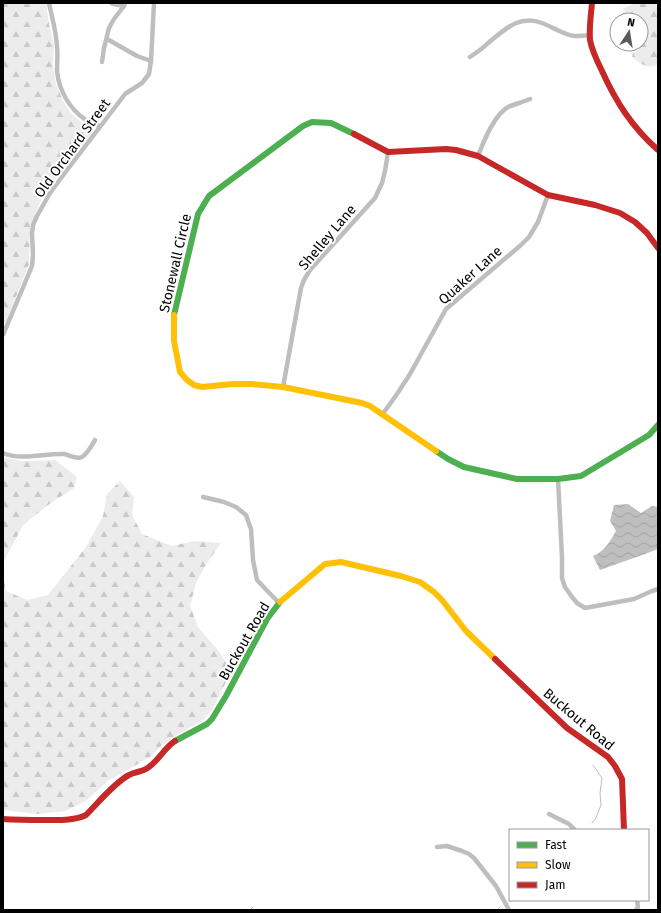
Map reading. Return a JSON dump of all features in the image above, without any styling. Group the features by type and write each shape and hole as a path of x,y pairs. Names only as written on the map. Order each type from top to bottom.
{"street":[{"path":"49,3 57,45 58,78 62,90 69,105 78,114 86,121 100,126"},
{"path":"111,3 125,4"},
{"name":"Old Orchard Street","path":"3,335 32,266 32,233 37,216 50,193 66,170 125,94 142,83 149,74 154,3"},
{"path":"592,3 590,35 593,53 621,109 648,142 658,150"},
{"path":"102,62 109,28 125,4"},
{"path":"470,57 503,31 515,23 523,20 534,20 574,36 590,35"},
{"path":"107,39 137,56 151,61"},
{"path":"478,156 488,133 498,116 507,108 530,99"},
{"name":"Stonewall Circle","path":"388,152 336,125 312,122 303,126 209,196 198,214 174,315 174,341 180,372 187,380 194,385 202,387 233,384 283,387 362,403 370,406 448,459 464,467 517,479 580,476 650,435 658,425"},
{"path":"388,152 446,149 478,156 548,195 595,205 620,213 635,222 647,233 658,248"},
{"name":"Shelley Lane","path":"283,387 301,288 304,280 310,270 375,198 384,177 388,152"},
{"name":"Quaker Lane","path":"382,415 410,374 446,309 529,237 538,222 548,195"},
{"path":"3,453 13,456 65,454 77,458 86,454 95,440"},
{"path":"558,478 562,578 565,587 577,603 585,608 592,607 634,599 658,589"},
{"path":"203,497 224,502 236,507 246,515 251,529 257,580 279,603"},
{"name":"Buckout Road","path":"3,819 65,820 82,817 87,814 120,781 130,774 146,769 169,745 207,724 212,719 226,696 267,619 279,603 325,564 341,562 420,582 434,592 466,630 567,728 608,757 622,779 624,829"},
{"path":"549,814 569,824 574,829"},
{"path":"437,847 446,846 469,854 474,858 496,886 509,910"}],"green space":[{"path":"3,3 46,3 54,45 53,67 56,84 63,101 72,114 83,124 91,135 44,194 30,226 29,264 6,322 3,321"},
{"path":"634,3 658,3 658,65 644,65 632,57 633,52 649,52 649,12 623,12 624,8"},
{"path":"3,457 22,461 55,460 77,477 74,488 48,505 23,525 3,563"},
{"path":"120,481 134,497 132,515 142,534 172,546 194,541 221,543 205,566 196,583 190,606 198,627 217,649 227,664 229,676 212,710 201,722 163,744 149,758 109,780 86,801 65,811 37,814 3,810 3,574 6,591 27,600 48,595 86,547 103,516 107,494"}],"water":[{"path":"628,504 641,513 652,506 658,507 658,549 600,570 593,556 604,549 616,531 610,521 614,505"}],"waterway":[{"path":"592,823 596,818 601,805 600,793 602,778 593,765"},
{"path":"250,910 253,907"},
{"path":"497,910 500,907"}],"traffic: fast":[{"path":"174,315 198,214 209,196 303,126 312,122 331,123 354,134"},
{"path":"436,451 464,467 517,479 558,479 581,476 649,435 658,425"},
{"path":"175,741 207,724 212,719 267,619 280,602"}],"traffic: slow":[{"path":"174,315 174,341 180,372 194,385 202,387 252,384 283,387 362,403 370,406 436,451"},
{"path":"280,602 325,564 341,562 401,576 420,582 434,592 466,631 495,659"}],"traffic: jam":[{"path":"592,3 590,40 597,60 619,104 640,132 658,150"},
{"path":"354,134 388,152 446,149 478,156 548,195 595,205 620,213 635,222 647,233 658,248"},
{"path":"495,659 567,728 608,757 615,766 622,779 624,829"},
{"path":"3,819 66,820 86,815 118,783 129,775 144,770 150,766 175,741"}]}
